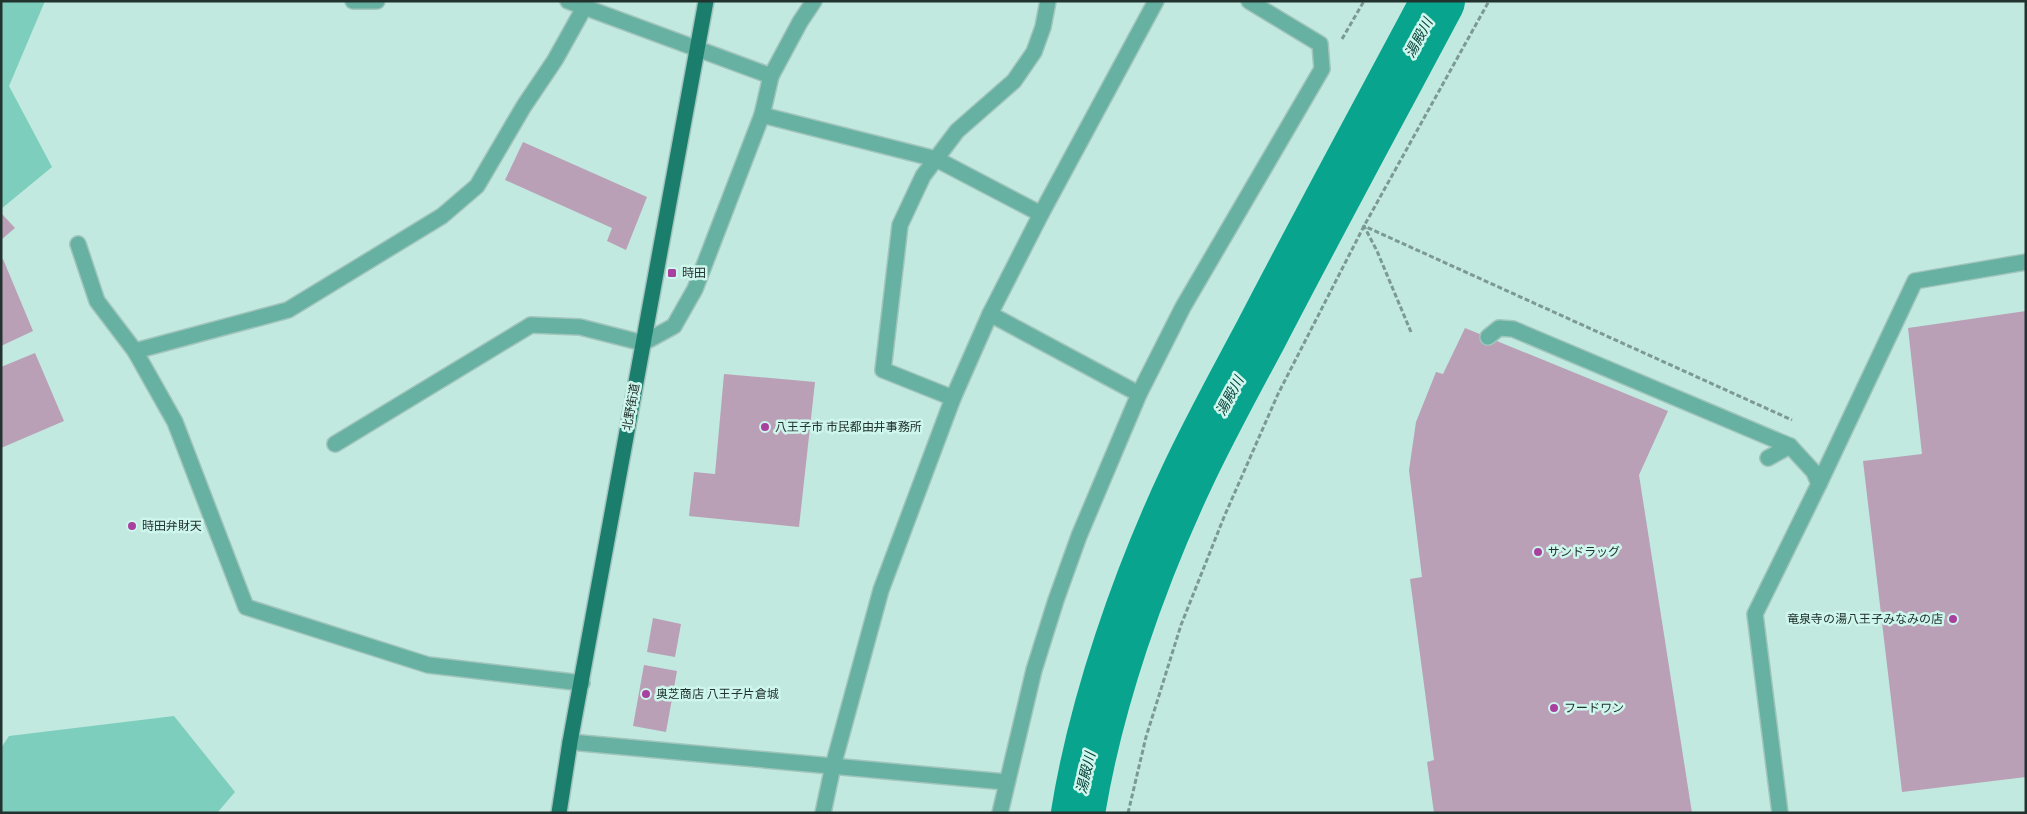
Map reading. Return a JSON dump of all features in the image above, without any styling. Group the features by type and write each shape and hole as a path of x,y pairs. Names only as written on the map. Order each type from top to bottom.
{"main road":[{"name":"北野街道","path":"559,813 570,742 706,1"}],"street":[{"path":"353,1 377,1"},
{"path":"568,1 585,4 698,50 771,76"},
{"path":"335,444 531,325 580,327 643,343 674,326 695,289 762,115 771,76 800,22 814,1"},
{"path":"952,398 883,370 900,225 923,176 957,131 1014,81 1034,52 1043,27 1048,1"},
{"path":"823,813 833,766 881,590 952,398 990,314 1041,214 1156,1"},
{"path":"1000,813 1034,670 1056,600 1079,536 1139,394 1161,348 1188,299 1322,70 1320,44 1249,1"},
{"path":"135,351 288,310 442,216 477,186 524,106 556,60 585,4"},
{"path":"762,115 936,159 1041,214"},
{"path":"78,244 97,301 135,351 175,422 246,607 428,665 582,683"},
{"path":"1780,813 1755,614 1915,282 2026,262"},
{"path":"990,314 1139,394"},
{"path":"1488,337 1500,328 1513,329 1790,446 1814,472 1819,484"},
{"path":"1768,458 1790,446"},
{"path":"570,742 1006,782"}],"path":[{"path":"1128,813 1146,737 1181,625 1278,394 1364,226 1488,1"},
{"path":"1364,226 1377,251 1411,332"},
{"path":"1364,226 1797,422"}],"green space":[{"path":"1,1 45,1 9,86 52,167 1,209"},
{"path":"174,716 235,792 217,813 1,813 1,748 9,736"}],"building":[{"path":"523,142 647,197 626,250 607,241 612,228 505,180"},
{"path":"1,215 15,228 1,240"},
{"path":"3,259 33,331 1,346 1,260"},
{"name":"竜泉寺の湯八王子みなみの店","path":"2026,311 2026,777 1902,792 1863,461 1922,454 1908,328"},
{"path":"1465,328 1668,411 1639,475 1692,813 1434,813 1427,762 1434,760 1410,579 1422,577 1409,470 1416,422 1436,372 1443,374"},
{"path":"35,353 64,421 1,448 1,367"},
{"name":"八王子市 市民都由井事務所","path":"724,374 815,382 799,527 689,516 694,472 715,474"},
{"path":"653,618 681,624 675,657 647,652"},
{"path":"644,665 677,671 666,732 633,726"}],"waterway":[{"name":"湯殿川","path":"1078,813 1096,728 1121,642 1169,516 1214,423 1438,1"}],"place":[{"name":"時田","path":"672,273"},
{"name":"八王子市 市民都由井事務所","path":"765,427"},
{"name":"時田弁財天","path":"132,526"},
{"name":"サンドラッグ","path":"1538,552"},
{"name":"竜泉寺の湯八王子みなみの店","path":"1953,619"},
{"name":"奥芝商店 八王子片倉城","path":"646,694"},
{"name":"フードワン","path":"1554,708"}]}
